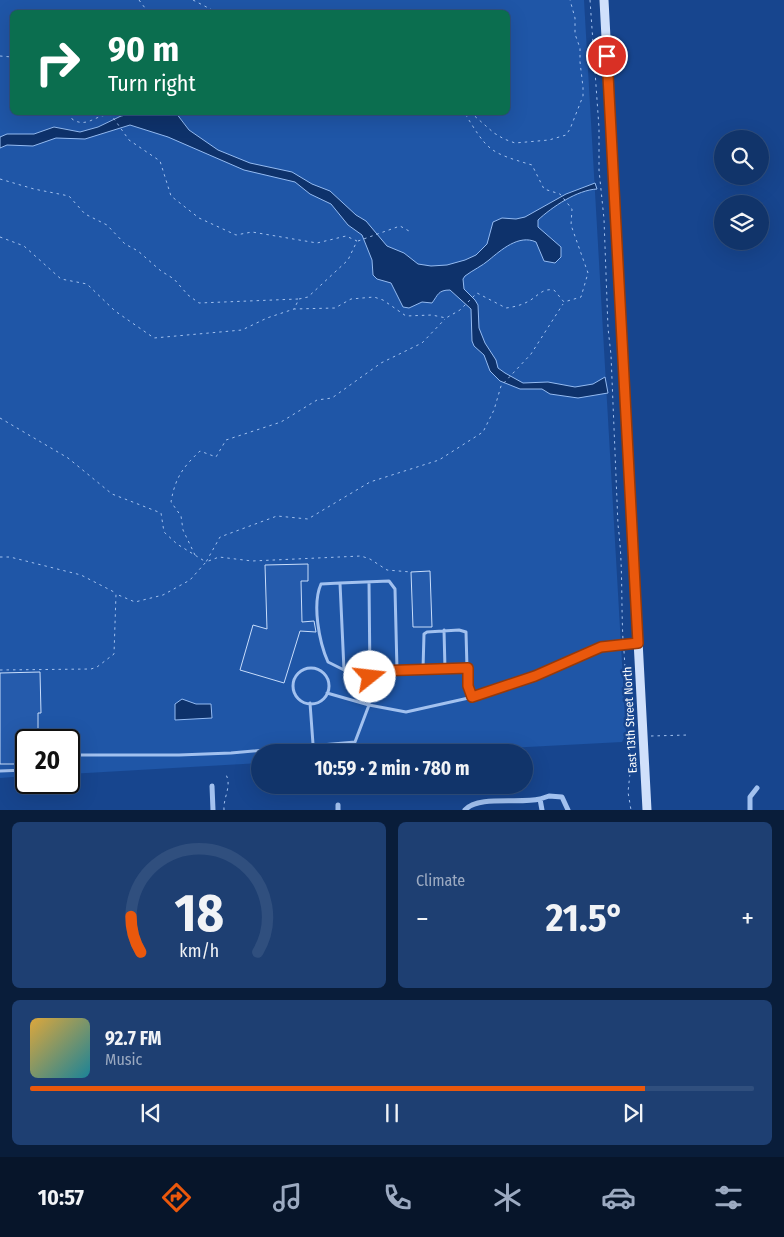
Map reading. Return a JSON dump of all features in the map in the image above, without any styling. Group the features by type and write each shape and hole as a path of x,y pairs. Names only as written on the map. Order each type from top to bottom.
{"main road":[{"name":"East 13th Street North","path":"604,0 647,810"}],"street":[{"path":"212,786 213,810"},
{"path":"750,810 750,797 757,788"},
{"path":"464,810 468,806 493,800 532,801 550,796 562,798 568,810"},
{"path":"540,799 542,810"}],"lane":[{"path":"370,677 344,670 328,662 319,639 318,591 321,584 389,581 395,589 397,670"},
{"path":"310,703 313,744 355,742 369,705 369,582"},
{"path":"340,583 344,670"},
{"path":"423,669 424,634 444,630 466,632 468,686 472,697"},
{"path":"444,630 445,669"},
{"path":"326,694 406,712 472,697 535,676 601,647 638,643"},
{"path":"312,668 322,672 328,682 326,694 318,702 310,703 302,701 294,692 294,680 300,671 312,668"},
{"path":"370,677 376,671 468,668"},
{"path":"80,755 205,754 251,750"},
{"path":"0,771 15,770"}],"path":[{"path":"139,0 148,10"},
{"path":"193,0 212,10"},
{"path":"473,115 494,134 515,143 549,140 566,135 580,104 584,87 580,48 575,34 575,18 570,0"},
{"path":"590,0 599,137 599,170 604,219 618,525 621,548 620,567 623,589 630,764 628,792 631,810"},
{"path":"71,115 72,119 81,124 91,122 102,116 112,116 129,140 160,161 171,196 198,218 236,235 252,232 317,243 346,236 357,241"},
{"path":"0,557 10,557 82,575 135,602 163,595 190,580 206,562 220,537 277,516 308,519 370,482 439,460 483,432 494,410 502,386 531,354 564,302 581,297 588,273 571,225 572,209 560,194 544,189 532,165 496,154 487,147 466,115"},
{"path":"0,179 69,196 85,214 107,225 125,244 138,251 161,271 174,279 199,304 308,297 348,260 357,241 400,226 409,231"},
{"path":"0,237 24,246 61,279 87,284 115,311 154,338 242,330 267,318 294,309 335,308 351,299 374,297 383,300 406,316 432,315 446,318"},
{"path":"195,555 183,530 181,516 171,502 174,488 183,467 200,451 216,457 226,440 281,422 317,400 332,398 382,363 422,343 446,318 460,310 477,293 506,308 530,300 544,290 549,289 554,290 564,302"},
{"path":"294,309 299,298"},
{"path":"0,418 68,458 112,494 161,514 164,532 177,544 206,562"},
{"path":"206,562 219,557 252,561 361,556 370,559 386,570 410,572"},
{"path":"0,670 91,669 97,667 114,654 116,594"},
{"path":"643,736 688,735"},
{"path":"224,810 223,803 229,782 225,773"}],"shaded area":[{"path":"0,0 584,0 626,733 622,742 533,747 533,744 251,744 251,764 80,773 80,729 15,729 15,777 0,778"},
{"path":"178,115 189,130 218,150 250,163 292,172 312,184 330,191 356,215 366,221 387,246 404,253 418,264 431,266 447,265 476,255 487,244 493,222 502,218 516,219 525,217 566,194 595,183 597,189 581,192 565,200 538,220 538,227 561,247 561,257 555,263 544,261 536,242 523,240 511,244 463,279 464,289 478,305 479,328 485,343 496,360 498,368 523,383 548,382 575,387 593,384 605,377 608,393 578,398 550,394 542,389 520,389 500,381 490,371 484,355 474,346 472,341 471,309 450,290 441,292 432,303 422,302 409,308 403,307 391,283 377,279 373,275 372,260 362,235 348,225 331,204 310,194 295,182 244,170 168,137 130,125 85,139 56,138 33,146 7,145 0,148 0,137 7,134 34,134 54,127 80,132 98,127 121,116"},
{"path":"182,699 196,704 211,704 212,718 175,720 175,704"}],"building":[{"path":"308,564 308,581 301,581 302,622 314,621 316,632 300,631 284,683 240,670 253,625 267,629 265,565"},
{"path":"430,571 432,627 413,627 411,572"},
{"path":"40,672 41,713 38,713 38,729 15,729 15,764 0,764 0,673"}],"route":[{"path":"370,677 376,671 468,668 468,686 472,697 535,676 601,647 638,643 607,56"}]}
